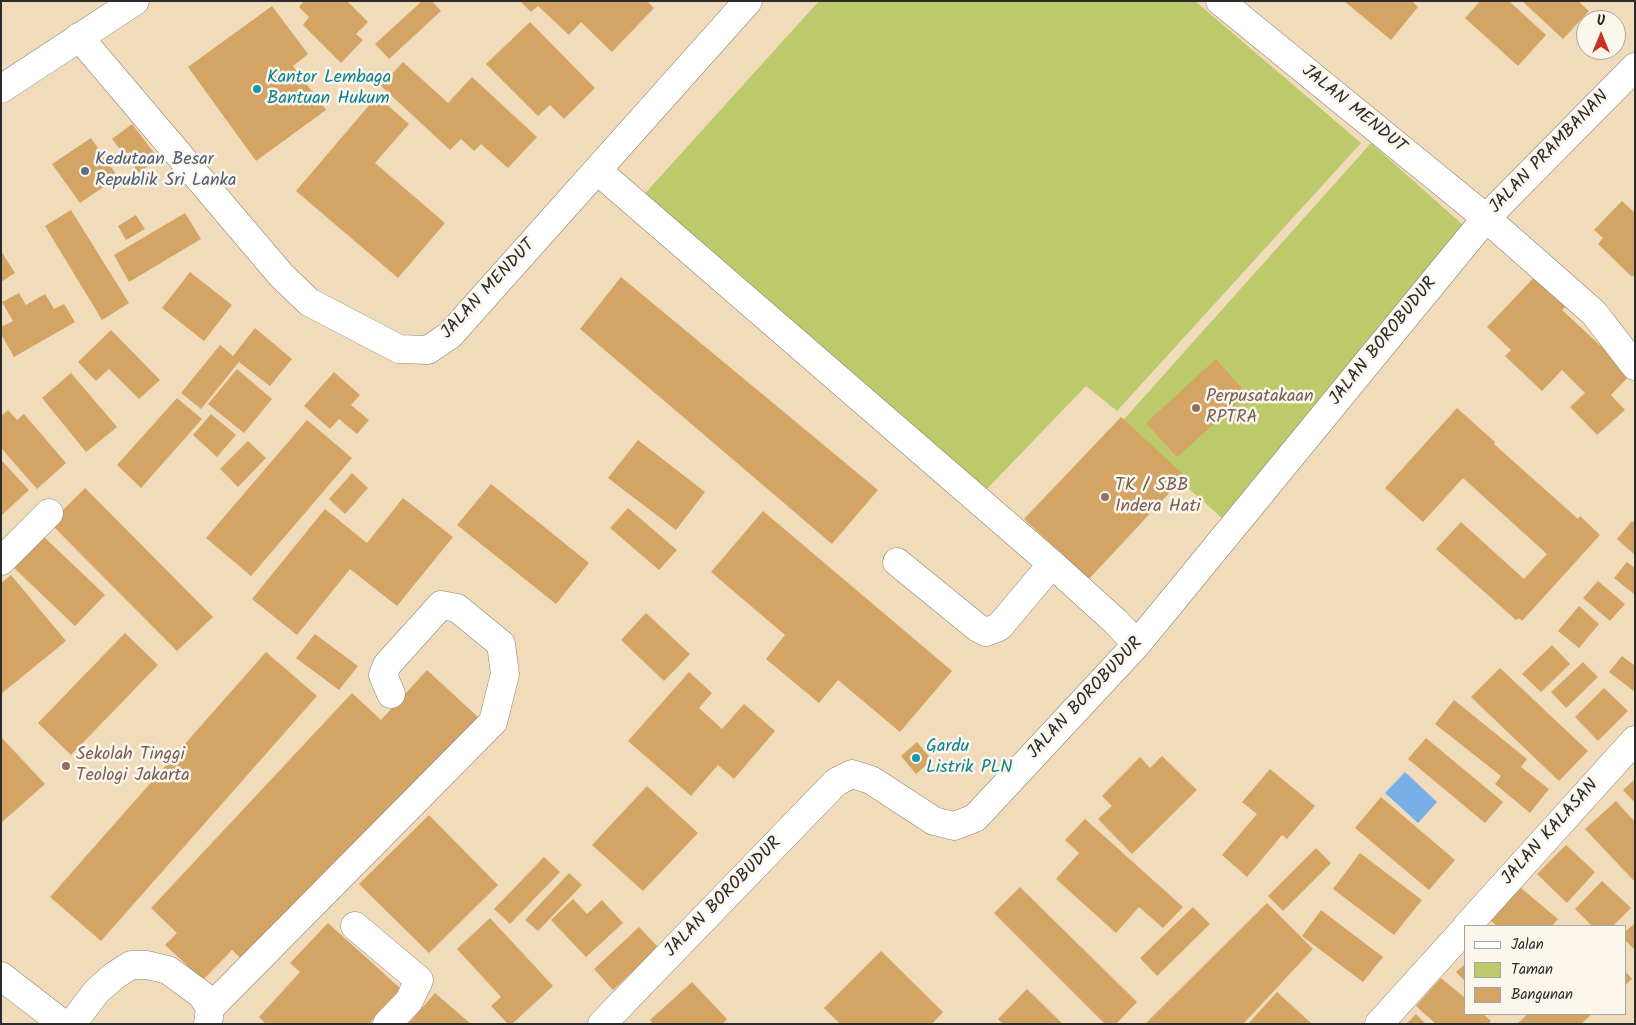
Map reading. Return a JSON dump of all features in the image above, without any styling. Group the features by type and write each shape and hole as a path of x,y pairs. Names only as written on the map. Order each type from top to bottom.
{"street":[{"path":"1,89 135,1"},
{"name":"JALAN MENDUT","path":"79,38 281,275 310,302 399,349 428,350 450,335 748,1"},
{"name":"JALAN MENDUT","path":"1220,1 1486,218 1594,313 1635,366"},
{"name":"JALAN PRAMBANAN","path":"1486,218 1635,67"},
{"path":"598,171 1052,564 1116,622 1137,644"},
{"name":"JALAN BOROBUDUR","path":"602,1024 836,782 852,774 871,780 934,821 954,826 975,818 1137,644 1486,218"},
{"path":"1,561 49,513"},
{"path":"897,562 978,628 986,632 999,627 1052,564"},
{"path":"72,1024 96,992 114,976 131,965 147,965 168,970 202,995 209,1016 492,722 505,674 501,644 456,608 441,605 387,665 384,675 391,694"},
{"name":"JALAN KALASAN","path":"1469,925 1635,740"},
{"path":"355,926 419,980 409,1001 387,1024"},
{"name":"JALAN KALASAN","path":"1380,1024 1464,930"},
{"path":"1,976 62,1024"}],"green space":[{"path":"819,1 1195,1 1361,143 1117,411 1086,386 983,493 640,199"},
{"path":"1371,143 1464,226 1222,518 1118,426"}],"water":[{"path":"1405,772 1437,802 1418,823 1385,793"}],"building":[{"path":"304,1 347,1 368,22 356,34 363,40 341,63 303,25 309,17 299,7"},
{"path":"422,1 432,1 441,11 389,59 375,44"},
{"path":"520,1 647,1 654,8 612,52 581,22 569,35 538,6 531,12"},
{"path":"1344,1 1412,1 1418,7 1391,40"},
{"path":"1480,1 1509,1 1546,35 1518,66 1465,18"},
{"path":"1522,1 1578,1 1588,10 1576,10 1576,25 1563,39"},
{"name":"Kantor Lembaga Bantuan Hukum","path":"272,6 308,54 293,66 326,110 256,161 188,67"},
{"path":"530,22 595,88 564,119 550,105 538,116 486,64"},
{"path":"403,62 448,103 472,77 537,137 508,168 481,144 474,151 461,139 450,150 381,86"},
{"path":"377,96 409,124 375,163 445,223 398,278 296,191"},
{"path":"132,124 158,158 139,173 112,139"},
{"name":"Kedutaan Besar Republik Sri Lanka","path":"91,138 118,177 80,203 52,164"},
{"path":"1622,201 1635,213 1635,274 1632,277 1598,244 1603,238 1594,230"},
{"path":"71,210 129,303 102,320 45,226"},
{"path":"185,213 201,239 129,282 114,255"},
{"path":"136,215 145,229 126,240 118,226"},
{"path":"1,251 15,273 1,282"},
{"path":"1542,269 1574,299 1562,310 1631,374 1611,395 1625,410 1597,435 1570,407 1585,393 1562,370 1542,391 1505,356 1511,350 1487,327"},
{"path":"190,272 232,305 204,341 162,308"},
{"path":"621,277 878,490 832,544 580,329"},
{"path":"19,293 26,305 45,294 54,309 64,304 75,322 14,357 1,334 1,327 13,321 2,302"},
{"path":"255,328 292,359 270,386 239,362 201,409 181,393 220,345 233,356"},
{"path":"111,330 160,380 139,399 109,369 96,381 78,362"},
{"name":"Perpusatakaan RPTRA","path":"1216,359 1247,394 1177,457 1146,423"},
{"path":"237,369 272,399 244,433 208,404"},
{"path":"334,372 360,395 351,405 369,420 357,434 339,419 330,429 304,406"},
{"path":"71,373 117,427 86,452 42,398"},
{"path":"177,398 202,419 141,488 117,465"},
{"path":"1457,408 1495,442 1494,444 1578,519 1580,516 1600,535 1522,621 1519,618 1516,620 1436,549 1461,522 1524,579 1547,554 1463,478 1423,522 1385,488"},
{"path":"8,410 17,420 24,414 66,463 37,489 1,448 1,416"},
{"path":"211,414 236,435 217,457 193,435"},
{"name":"TK / SBB Indera Hati","path":"1121,417 1185,476 1089,579 1024,519"},
{"path":"307,420 352,458 251,576 206,538"},
{"path":"638,440 705,492 676,530 608,478"},
{"path":"248,441 266,458 238,487 220,469"},
{"path":"1,460 29,490 1,516"},
{"path":"352,473 368,488 345,514 329,499"},
{"path":"491,484 589,563 556,604 457,525"},
{"path":"85,488 213,617 177,651 50,523"},
{"path":"403,498 453,537 397,606 350,569 297,635 252,599 325,509 367,543"},
{"path":"628,508 677,550 659,570 610,528"},
{"path":"763,511 952,671 900,732 838,680 819,703 766,659 785,635 711,572"},
{"path":"1632,521 1635,523 1635,555 1617,539"},
{"path":"43,536 105,595 75,626 13,567"},
{"path":"1627,562 1635,568 1634,594 1614,578"},
{"path":"11,575 66,641 1,694 1,583"},
{"path":"1598,581 1625,604 1610,621 1583,598"},
{"path":"1579,606 1599,624 1579,648 1558,631"},
{"path":"646,613 690,654 664,681 621,640"},
{"path":"125,633 158,665 71,755 38,723"},
{"path":"315,634 358,666 339,690 296,658"},
{"path":"1552,645 1570,664 1541,692 1522,674"},
{"path":"266,652 317,696 101,941 50,897"},
{"path":"1622,656 1635,666 1635,692 1609,672"},
{"path":"1583,662 1598,677 1566,708 1551,692"},
{"path":"1500,668 1588,751 1559,781 1471,697"},
{"path":"427,670 479,718 248,965 232,950 203,980 165,945 177,933 151,908 352,693 381,720"},
{"path":"689,672 712,693 699,708 722,729 744,704 775,731 734,779 718,765 691,796 628,741"},
{"path":"1604,688 1628,711 1598,741 1575,717"},
{"path":"1454,700 1527,759 1521,767 1549,789 1530,813 1495,784 1501,776 1435,724"},
{"path":"1,737 45,784 1,823"},
{"path":"1426,738 1503,802 1485,823 1408,759"},
{"name":"Gardu Listrik PLN","path":"917,742 932,760 916,774 901,756"},
{"path":"1162,756 1197,790 1132,854 1098,819 1112,806 1102,796 1140,757 1150,768"},
{"path":"1270,769 1315,806 1287,839 1282,835 1247,877 1222,855 1257,814 1242,802"},
{"path":"1635,779 1635,803 1623,790"},
{"path":"647,786 698,833 643,891 592,845"},
{"path":"1381,797 1455,860 1429,890 1355,828"},
{"path":"1616,801 1635,822 1635,882 1585,829"},
{"path":"429,815 498,885 429,953 359,884"},
{"path":"1085,819 1183,907 1163,928 1139,907 1116,933 1056,879 1079,853 1065,840"},
{"path":"1566,845 1595,872 1567,903 1537,874"},
{"path":"1316,848 1331,863 1283,911 1268,896"},
{"path":"1360,853 1422,900 1394,935 1333,889"},
{"path":"544,857 560,872 510,924 494,909"},
{"path":"569,873 582,885 538,931 525,920"},
{"path":"1602,881 1631,908 1614,925 1591,925 1575,909"},
{"path":"1515,883 1558,919 1553,925 1496,925 1486,917"},
{"path":"1020,887 1137,1002 1116,1024 1105,1024 994,913"},
{"path":"573,899 587,914 602,900 623,923 586,957 551,920"},
{"path":"1267,903 1313,949 1243,1024 1145,1024"},
{"path":"1193,907 1210,924 1157,976 1140,958"},
{"path":"1321,910 1383,957 1363,982 1302,936"},
{"path":"490,918 553,986 512,1024 508,1024 491,1006 501,997 457,949"},
{"path":"328,923 401,989 369,1024 266,1024 259,1017 300,972 290,963"},
{"path":"1635,923 1635,950 1626,941 1626,931"},
{"path":"639,927 659,948 613,990 594,969"},
{"path":"881,951 943,1012 932,1024 840,1024 824,1008"},
{"path":"1464,965 1464,980 1456,972"},
{"path":"1626,972 1632,979 1626,984"},
{"path":"1441,978 1464,997 1464,1015 1484,1015 1491,1021 1488,1024 1436,1024 1416,1006"},
{"path":"692,982 727,1019 723,1024 653,1024 650,1020"},
{"path":"1027,989 1063,1024 1003,1024 998,1019"},
{"path":"1277,992 1312,1024 1248,1024"},
{"path":"435,993 471,1024 408,1024"},
{"path":"1416,1014 1426,1024 1406,1024"},
{"path":"1527,1015 1591,1015 1581,1024 1517,1024"}],"place":[{"name":"Kantor Lembaga Bantuan Hukum","path":"257,89"},
{"name":"Kedutaan Besar Republik Sri Lanka","path":"85,171"},
{"name":"Perpusatakaan RPTRA","path":"1196,408"},
{"name":"TK / SBB Indera Hati","path":"1105,497"},
{"name":"Gardu Listrik PLN","path":"916,758"},
{"name":"Sekolah Tinggi Teologi Jakarta","path":"66,766"}]}
